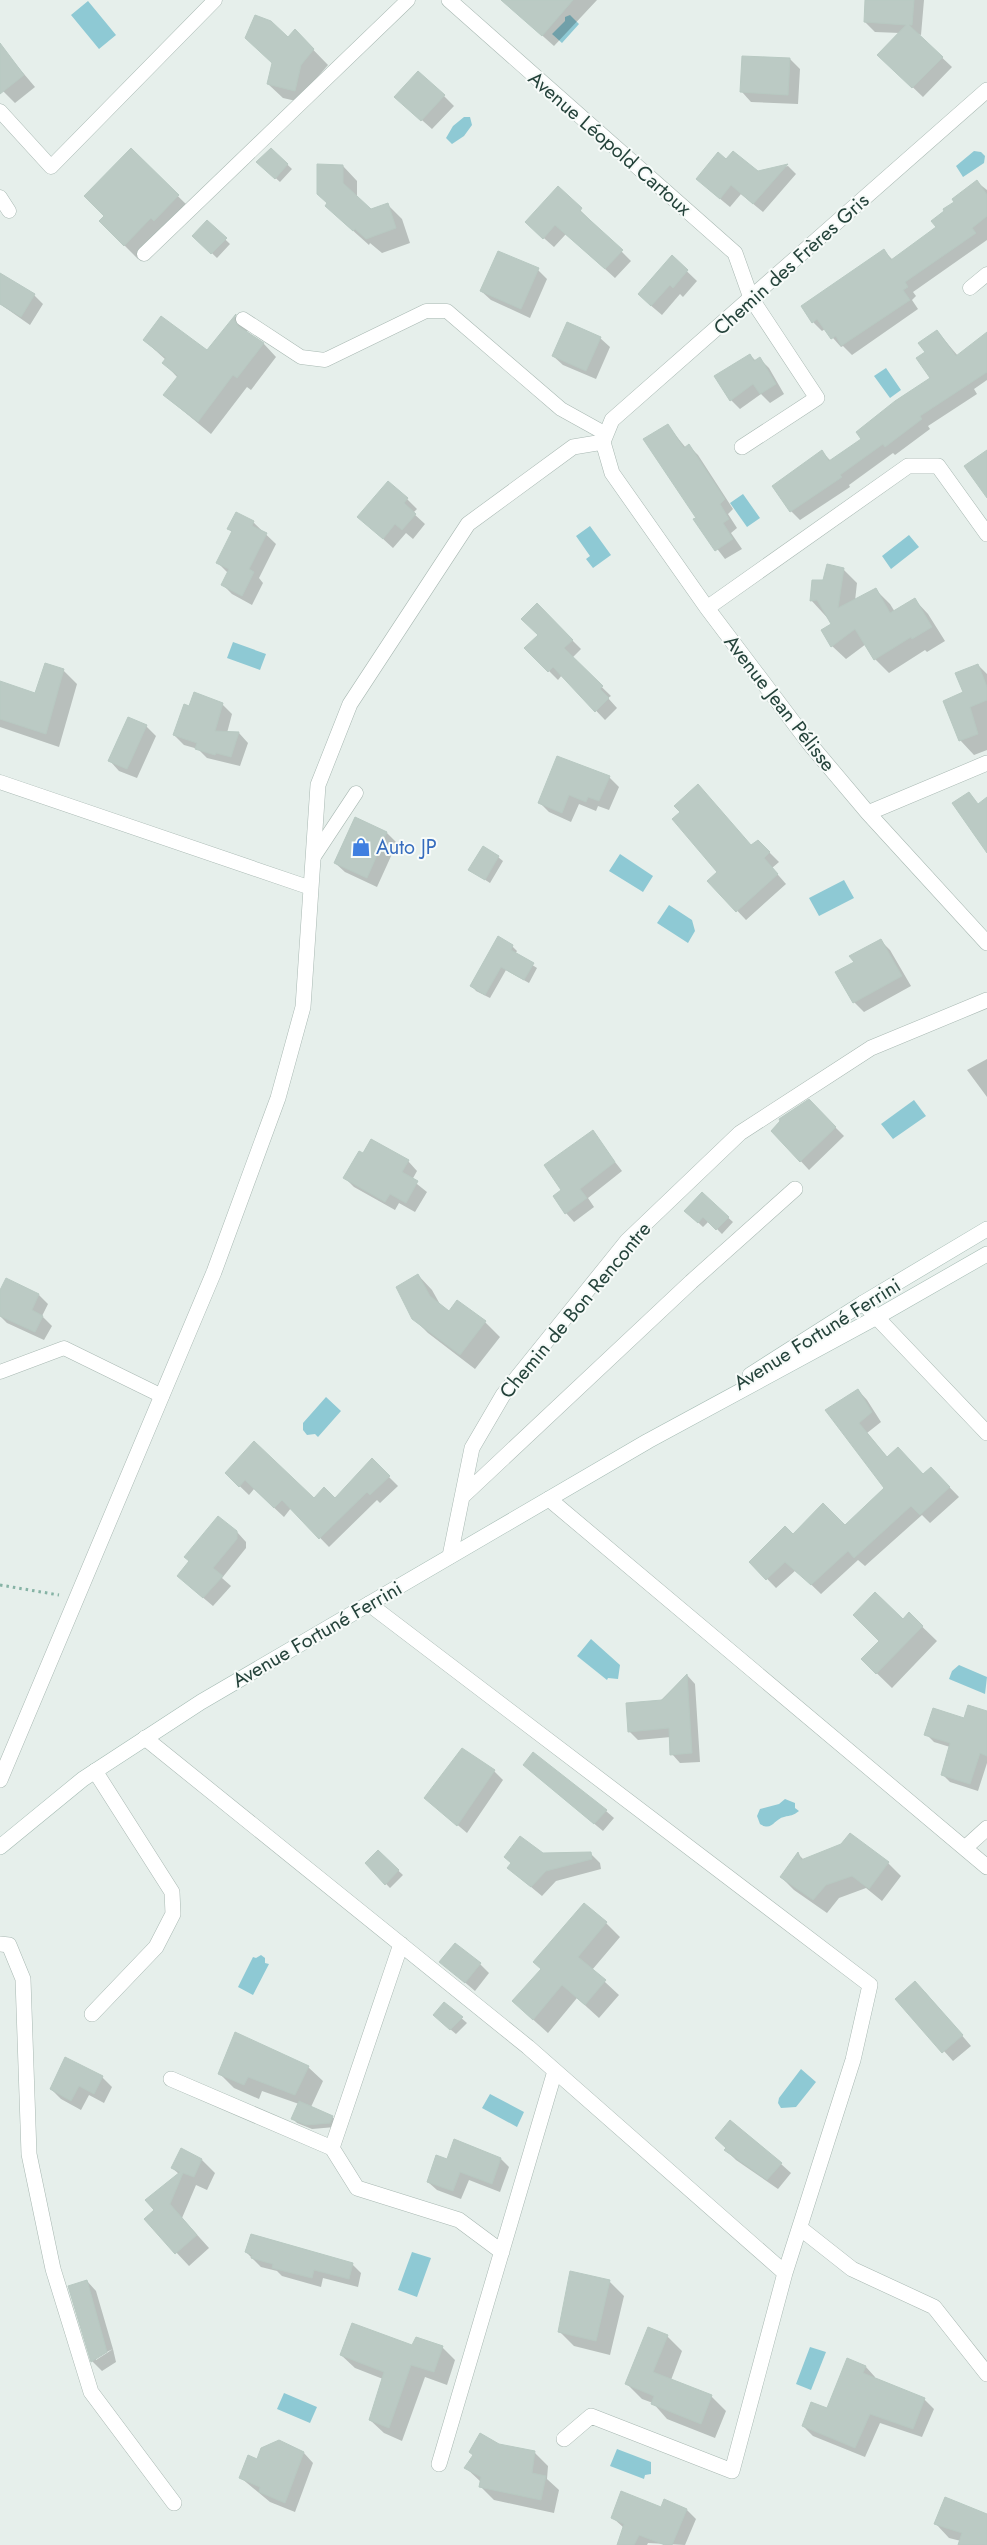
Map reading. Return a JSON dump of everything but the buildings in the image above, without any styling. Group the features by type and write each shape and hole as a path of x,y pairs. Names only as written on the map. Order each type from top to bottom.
{"street":[{"name":"Avenue Léopold Cartoux","path":"449,0 735,253 751,298 817,398 742,447"},
{"name":"Chemin des Frères Gris","path":"605,438 612,420 987,90"},
{"name":"Avenue Jean Pélisse","path":"605,438 612,473 707,608 809,743 868,813 987,942"},
{"path":"0,1780 214,1272 278,1098 303,1008 318,785 350,704 468,524 573,447 605,438"},
{"path":"707,608 908,466 938,466 987,534"},
{"path":"868,813 987,764"},
{"name":"Chemin de Bon Rencontre","path":"450,1556 472,1448 503,1395 627,1241 740,1133 871,1048 987,1000"},
{"path":"462,1496 691,1282 795,1189"},
{"name":"Avenue Fortuné Ferrini","path":"648,1441 863,1303 987,1230"},
{"name":"Avenue Fortuné Ferrini","path":"0,1847 95,1771 201,1702 648,1441 877,1317 987,1254"},
{"path":"863,1303 987,1433"},
{"path":"548,1499 987,1866"},
{"path":"369,1604 870,1985 853,2060 785,2273 732,2470 591,2416 564,2439"},
{"path":"145,1738 555,2071 785,2273"},
{"path":"92,2014 156,1947 173,1914 172,1892 95,1771"},
{"path":"965,1848 987,1828"},
{"path":"0,1944 9,1945 23,1979 29,2154 56,2279 91,2392 174,2503"},
{"path":"332,2148 400,1944"},
{"path":"439,2464 555,2071"},
{"path":"171,2079 332,2148 358,2188 459,2220 502,2252"},
{"path":"800,2228 852,2269 934,2307 987,2374"}],"lane":[{"path":"0,112 51,167 215,0"},
{"path":"144,254 408,0"},
{"path":"0,197 9,211"},
{"path":"970,288 987,274"},
{"path":"243,320 301,357 325,360 426,311 447,311 560,409 605,438"},
{"path":"0,782 311,888"},
{"path":"313,858 356,793"},
{"path":"0,1372 64,1348 162,1396"}],"path":[{"path":"0,1585 77,1598"}],"water":[{"path":"88,1 116,35 99,49 71,15"},
{"path":"570,15 579,24 562,43 552,34 565,21 565,17"},
{"path":"464,117 470,117 472,125 464,136 452,144 446,138 453,126"},
{"path":"974,151 981,152 985,156 984,163 963,177 956,166"},
{"path":"886,368 901,390 890,398 874,376"},
{"path":"743,494 760,518 747,527 730,503"},
{"path":"590,526 611,555 593,568 586,559 590,556 576,536"},
{"path":"909,535 919,547 891,569 882,556"},
{"path":"233,642 266,654 260,670 227,658"},
{"path":"620,854 653,876 643,892 609,871"},
{"path":"844,880 854,898 819,916 809,898"},
{"path":"669,905 692,920 695,931 688,943 657,923"},
{"path":"914,1100 926,1116 893,1139 881,1124"},
{"path":"326,1397 341,1411 318,1437 315,1434 307,1435 303,1430 303,1423"},
{"path":"591,1639 620,1665 618,1679 608,1678 607,1680 577,1656"},
{"path":"959,1665 987,1677 985,1694 949,1679 952,1671"},
{"path":"785,1799 795,1803 795,1808 799,1811 793,1815 781,1818 767,1827 760,1824 757,1816 760,1809 779,1804"},
{"path":"261,1955 265,1958 265,1963 269,1964 253,1995 238,1987 253,1957 256,1958"},
{"path":"801,2069 816,2082 796,2107 781,2108 778,2103 779,2098"},
{"path":"490,2094 524,2112 517,2127 482,2108"},
{"path":"412,2252 431,2258 417,2297 398,2290"},
{"path":"810,2347 826,2352 811,2390 796,2384"},
{"path":"284,2393 317,2407 310,2423 277,2409"},
{"path":"617,2449 651,2462 651,2474 645,2475 644,2479 610,2466"}],"place":[{"name":"Auto JP","path":"361,847"}]}
